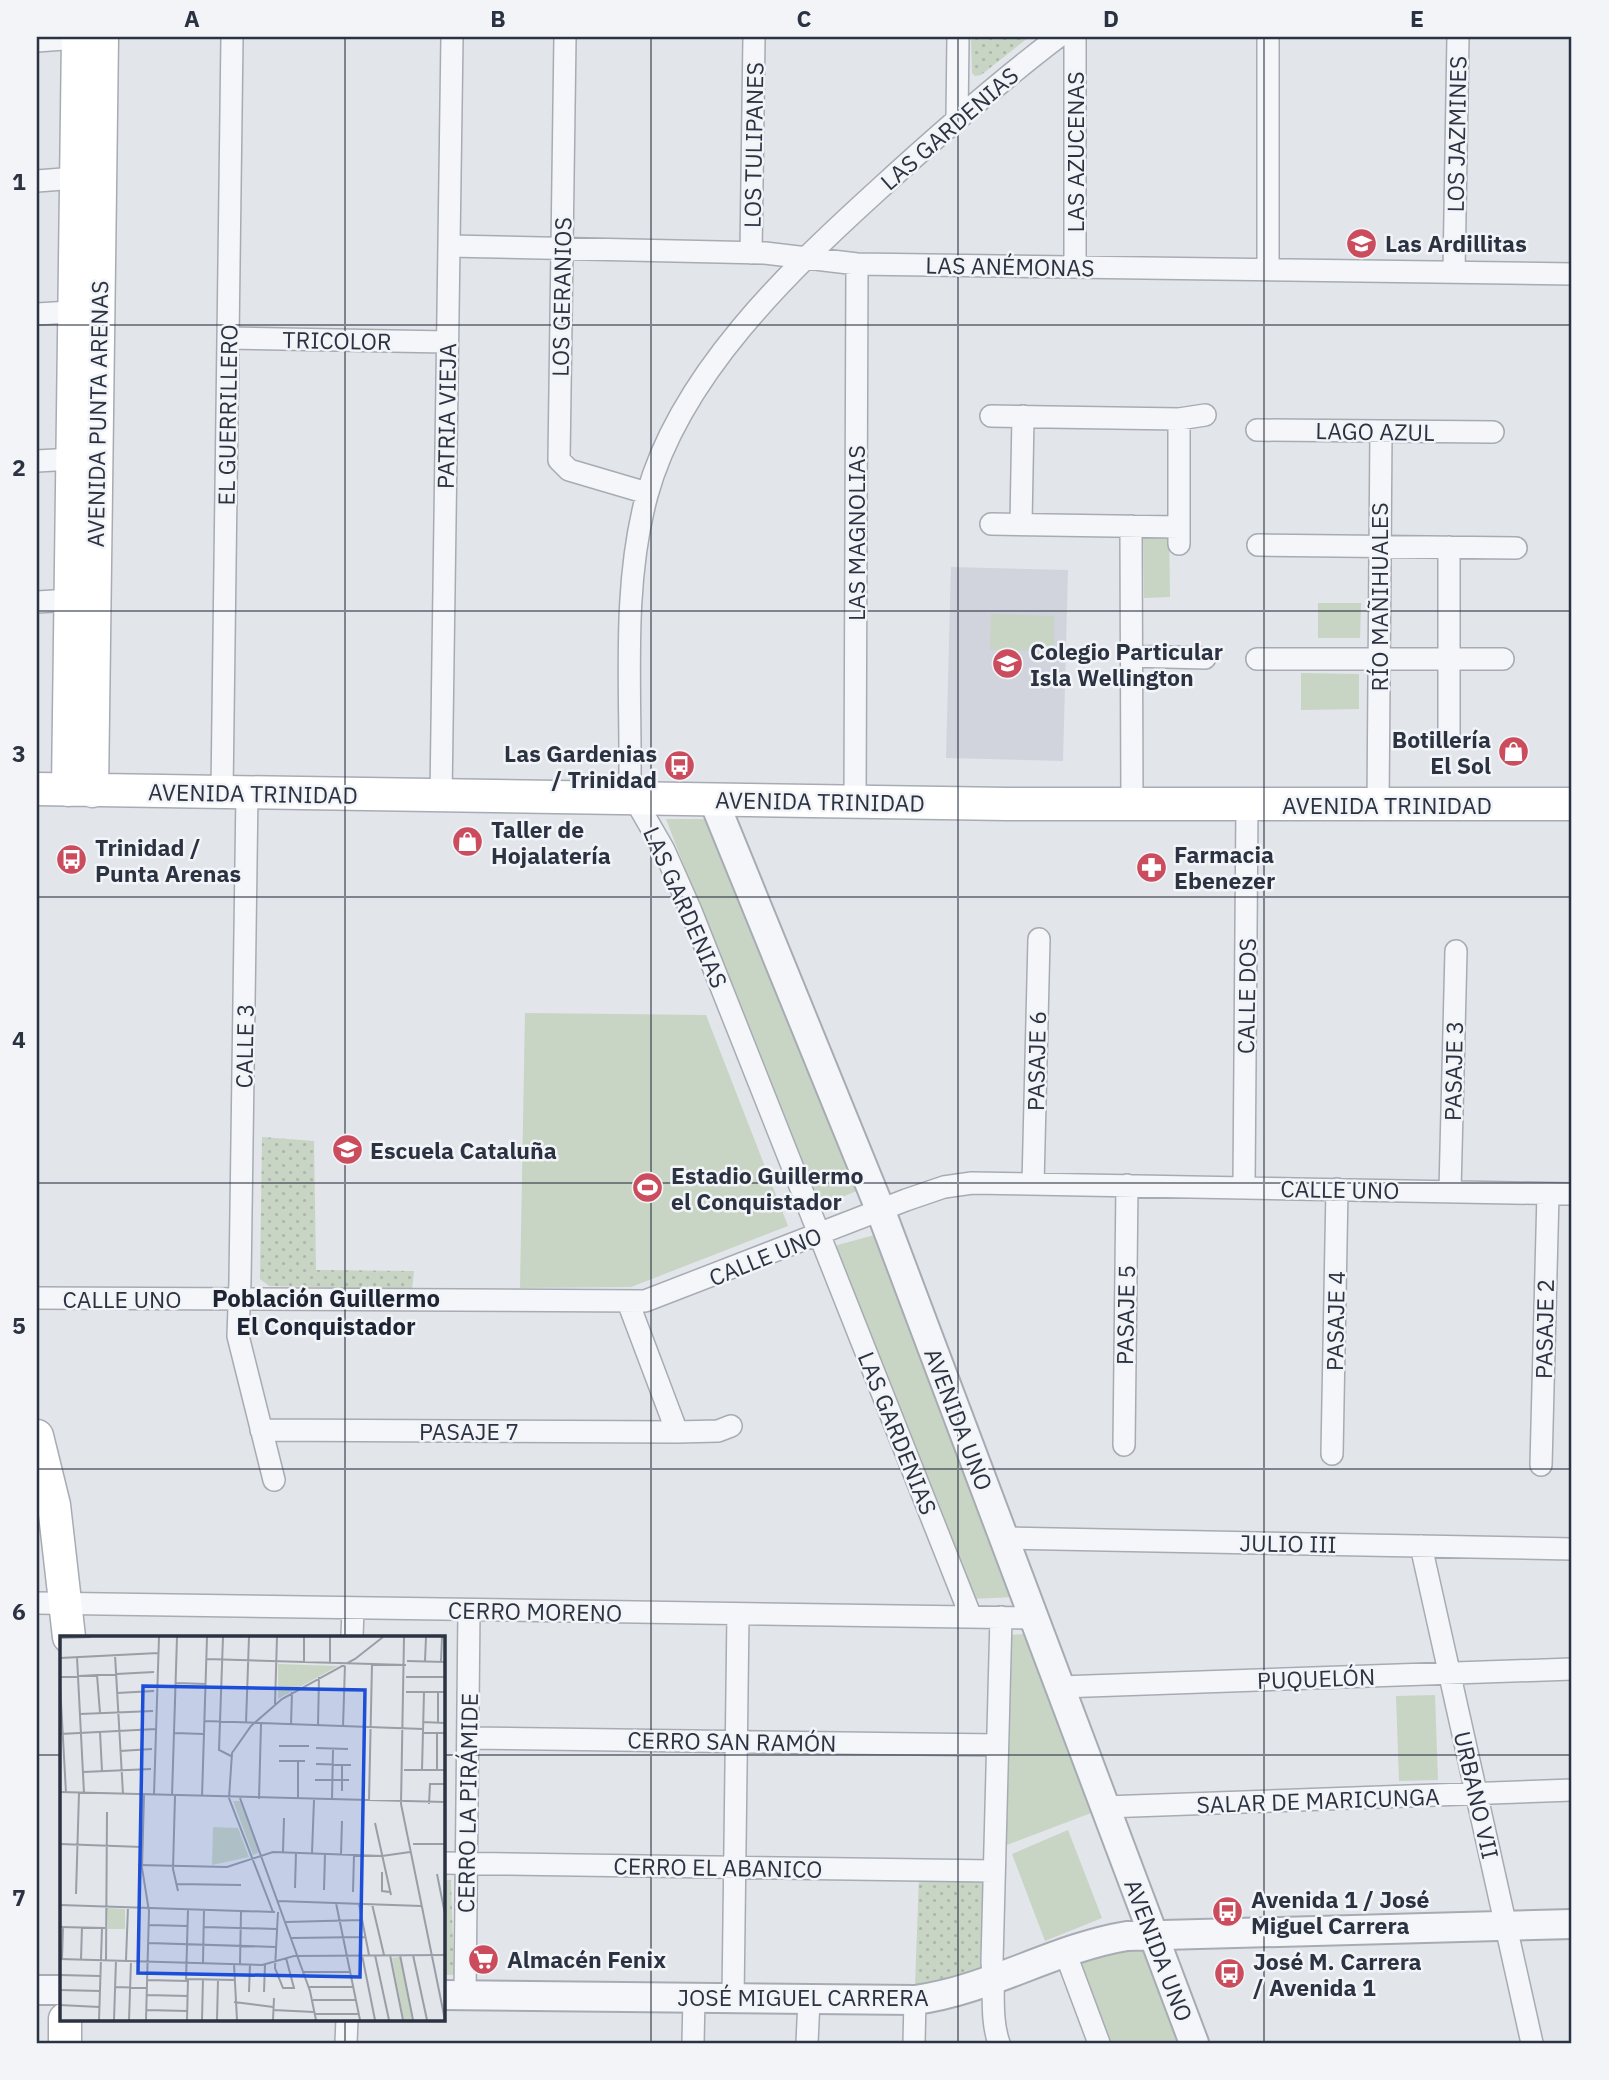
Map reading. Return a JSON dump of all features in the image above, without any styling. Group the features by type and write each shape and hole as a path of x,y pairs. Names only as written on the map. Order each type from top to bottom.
{"main road":[{"path":"80,790 71,600 73,459 86,311 76,178 86,37"},
{"name":"AVENIDA PUNTA ARENAS","path":"80,790 86,311 86,37"},
{"name":"AVENIDA TRINIDAD","path":"37,789 855,802 1378,806 1572,804"},
{"path":"37,1436 54,1505 51,1604"},
{"path":"37,1550 51,1604 68,1636"},
{"path":"65,2021 65,2043"}],"street":[{"path":"37,41 86,37"},
{"name":"EL GUERRILLERO","path":"232,37 228,338 235,793"},
{"name":"PATRIA VIEJA","path":"441,796 452,37"},
{"name":"LOS GERANIOS","path":"565,37 559,460 569,470 648,493"},
{"name":"LOS TULIPANES","path":"751,253 754,37"},
{"path":"957,117 958,37"},
{"name":"LAS GARDENIAS","path":"971,1617 678,879 634,798 630,779 632,599 636,552 648,493 673,430 709,372 758,307 805,257 957,117 1058,37"},
{"name":"LAS AZUCENAS","path":"1074,267 1075,37"},
{"path":"1268,37 1268,270"},
{"name":"LOS JAZMINES","path":"1454,272 1458,37"},
{"path":"37,181 76,178"},
{"path":"842,223 842,247 852,263"},
{"name":"LAS ANÉMONAS","path":"449,246 751,253 852,263 1572,274"},
{"name":"LAS MAGNOLIAS","path":"852,263 855,802"},
{"path":"37,314 86,311"},
{"name":"TRICOLOR","path":"228,338 447,342"},
{"path":"991,416 1179,419 1205,415"},
{"path":"1021,524 1023,416"},
{"path":"991,524 1131,526 1179,536 1179,419"},
{"name":"LAGO AZUL","path":"1257,430 1493,432"},
{"name":"RÍO MAÑIHUALES","path":"1378,806 1381,431"},
{"path":"37,461 73,459"},
{"path":"1131,526 1132,804"},
{"path":"1258,545 1516,548"},
{"path":"1449,547 1449,736"},
{"path":"37,602 71,600"},
{"path":"1130,656 1205,658"},
{"path":"1257,659 1503,659"},
{"name":"CALLE 3","path":"235,793 240,1300 236,1317 237,1336 274,1480"},
{"name":"AVENIDA UNO","path":"713,800 880,1209 1194,2043"},
{"name":"CALLE DOS","path":"1244,1186 1247,805"},
{"name":"PASAJE 6","path":"1033,1184 1039,939"},
{"name":"PASAJE 3","path":"1450,1191 1456,951"},
{"name":"CALLE UNO","path":"37,1298 628,1303 660,1297 880,1209 958,1185 1244,1186 1572,1194"},
{"name":"PASAJE 5","path":"1124,1445 1127,1185"},
{"name":"PASAJE 4","path":"1332,1454 1337,1189"},
{"name":"PASAJE 2","path":"1541,1465 1548,1194"},
{"path":"628,1303 677,1432"},
{"name":"PASAJE 7","path":"261,1430 677,1432 718,1431 731,1426"},
{"name":"JULIO III","path":"1004,1538 1572,1549"},
{"name":"URBANO VII","path":"1421,1546 1532,2043"},
{"name":"CERRO MORENO","path":"51,1604 1034,1618"},
{"path":"352,1636 353,1608"},
{"name":"CERRO LA PIRÁMIDE","path":"454,1996 466,1863 469,1610"},
{"path":"733,1999 738,1614"},
{"path":"999,2043 993,2026 1000,1617"},
{"name":"PUQUELÓN","path":"1060,1687 1572,1669"},
{"name":"CERRO SAN RAMÓN","path":"468,1738 997,1745"},
{"name":"SALAR DE MARICUNGA","path":"1105,1807 1572,1790"},
{"name":"CERRO EL ABANICO","path":"444,1863 994,1871"},
{"name":"JOSÉ MIGUEL CARRERA","path":"454,1996 915,2000 958,1992 994,1981 1065,1952 1104,1940 1153,1934 1572,1924"},
{"path":"1065,1952 1099,2043"},
{"path":"37,1990 60,1990"},
{"path":"693,2043 694,1998"},
{"path":"807,2043 808,2000"},
{"path":"914,2043 915,2000"},
{"path":"346,2021 346,2043"}],"shaded area":[{"name":"Colegio Particular Isla Wellington","path":"951,567 1068,570 1063,761 946,758"}],"green space":[{"path":"971,37 1029,37 981,75 975,76 972,73"},
{"path":"1143,530 1169,530 1170,597 1144,598"},
{"path":"1318,603 1361,603 1360,638 1318,638"},
{"path":"991,614 1054,616 1054,651 990,650"},
{"path":"1301,673 1359,674 1359,709 1301,710"},
{"path":"666,819 712,819 864,1188 815,1208"},
{"name":"Estadio Guillermo el Conquistador","path":"525,1013 706,1015 788,1226 631,1287 520,1288"},
{"path":"262,1137 314,1141 316,1270 414,1271 412,1290 269,1286 260,1279"},
{"path":"882,1233 1015,1597 971,1599 834,1246"},
{"path":"1030,1634 1091,1813 1004,1846 1007,1635"},
{"path":"1435,1695 1438,1780 1399,1781 1396,1696"},
{"path":"1068,1830 1102,1918 1045,1941 1012,1854"},
{"path":"919,1876 987,1881 983,1968 915,1986"},
{"path":"444,1880 451,1880 454,1975 444,1975"},
{"path":"1142,1946 1178,2043 1104,2043 1075,1964"}],"place":[{"name":"Las Ardillitas","path":"1362,243"},
{"name":"Colegio Particular Isla Wellington","path":"1007,664"},
{"name":"Botillería El Sol","path":"1514,752"},
{"name":"Las Gardenias / Trinidad","path":"680,766"},
{"name":"Taller de Hojalatería","path":"468,842"},
{"name":"Trinidad / Punta Arenas","path":"72,860"},
{"name":"Farmacia Ebenezer","path":"1151,867"},
{"name":"Escuela Cataluña","path":"347,1150"},
{"name":"Estadio Guillermo el Conquistador","path":"648,1188"},
{"name":"Avenida 1 / José Miguel Carrera","path":"1228,1912"},
{"name":"Almacén Fenix","path":"484,1959"},
{"name":"José M. Carrera / Avenida 1","path":"1230,1974"}],"district":[{"name":"Población Guillermo El Conquistador","path":"326,1312"}]}
